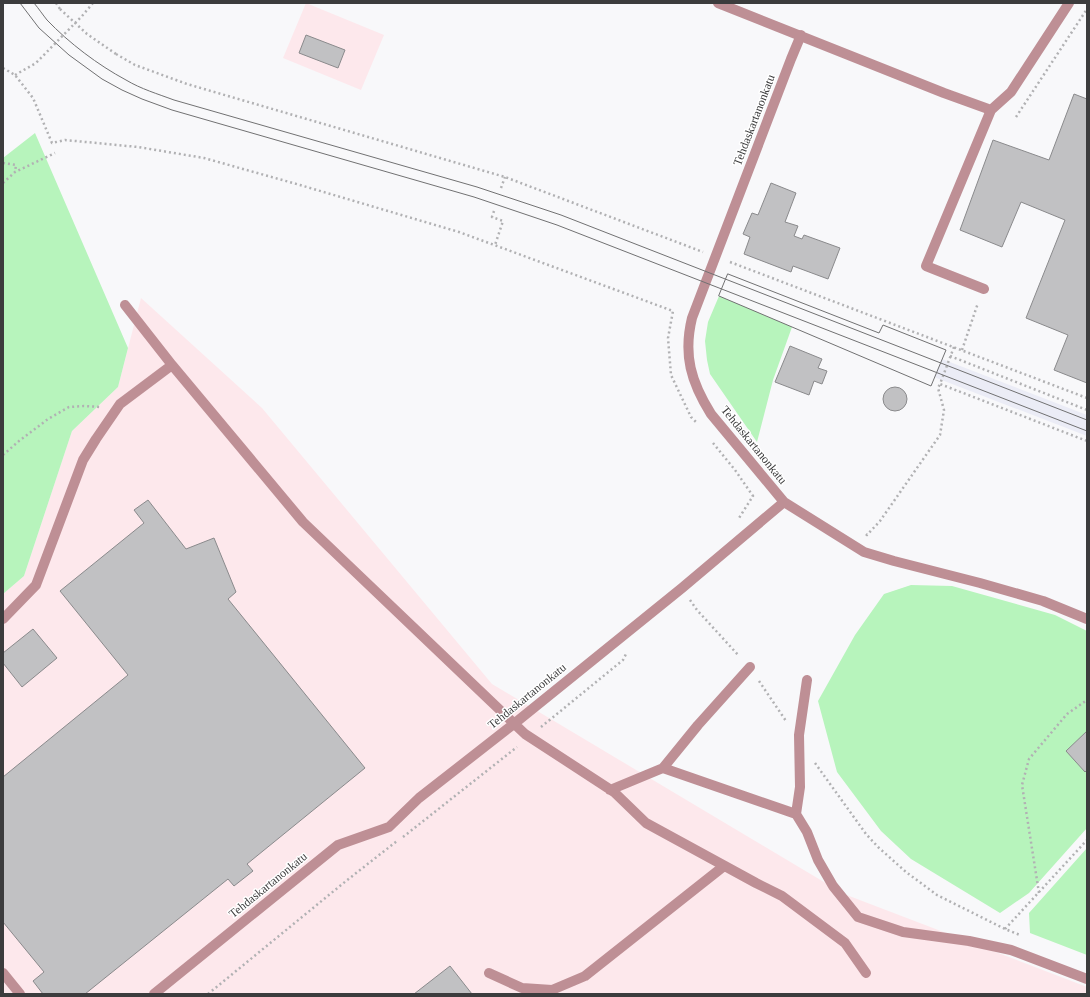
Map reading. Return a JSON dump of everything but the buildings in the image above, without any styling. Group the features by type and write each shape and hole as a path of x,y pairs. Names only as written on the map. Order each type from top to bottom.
{"street":[{"path":"718,3 944,93 991,110"},
{"path":"984,289 926,266 991,110 1011,92 1069,3"},
{"name":"Tehdaskartanonkatu","path":"154,994 338,845 389,827 419,798 515,723 682,588 784,502 711,414 701,398 694,381 688,346 692,318 801,35"},
{"path":"125,305 172,365 303,522 525,734 614,792 646,823 782,896 845,943 866,973"},
{"path":"3,619 36,585 83,460 96,439 120,404 172,365"},
{"path":"784,502 864,552 1043,601 1087,619"},
{"path":"610,790 663,768 698,725 750,667"},
{"path":"796,814 800,787 799,740 807,680"},
{"path":"663,768 796,814 807,832 818,860 833,886 858,917 903,932 968,941 1011,950 1087,979"},
{"path":"489,973 522,988 552,990 585,976 724,866"},
{"path":"3,973 20,994"}],"path":[{"path":"56,3 60,9 87,34 135,65 187,84 505,177 716,256"},
{"path":"15,75 36,63 93,3"},
{"path":"1016,117 1087,9"},
{"path":"3,68 15,75 33,98 52,143 65,140 138,147 204,158 459,232 673,311 668,338 671,375 692,417 701,428"},
{"path":"3,183 15,172 55,153"},
{"path":"3,162 16,165 15,172"},
{"path":"502,188 505,177"},
{"path":"494,211 492,218 503,221 495,245"},
{"path":"728,261 1087,398"},
{"path":"962,350 973,317"},
{"path":"861,531 867,534 880,521 940,435 944,410 938,388 954,347"},
{"path":"950,356 1087,410"},
{"path":"940,384 1087,441"},
{"path":"3,455 18,441 48,419 69,408 84,406 100,407 120,404"},
{"path":"711,440 753,496 740,518 734,522"},
{"path":"697,610 750,667 799,740 866,834 878,847 906,872 937,895 1026,938"},
{"path":"1039,893 1022,785 1029,759 1068,714 1087,700"},
{"path":"208,994 398,840"},
{"path":"1005,929 1087,840"}],"shaded area":[{"path":"306,3 384,35 361,90 283,58"},
{"path":"141,298 262,408 492,684 844,894 1087,987 1087,994 3,994 3,594 24,576 72,431 118,387"},
{"path":"942,359 1087,415 1087,436 934,377"}],"green space":[{"path":"35,133 128,348 118,387 72,431 24,576 3,594 3,158"},
{"path":"719,296 792,327 773,380 757,442 710,374 705,341 708,322"},
{"path":"911,585 952,586 1055,615 1087,631 1087,828 1029,893 1000,913 911,859 881,831 837,772 818,701 855,635 884,594"},
{"path":"1087,848 1087,955 1030,933 1029,913"}],"tram line":[{"path":"20,3 39,28 69,55 102,79 142,99 172,110 474,197 557,225 1087,431"},
{"path":"34,3 47,20 84,53 115,74 150,91 174,100 477,187 561,215 1087,420"},
{"path":"728,274 879,333 883,325 946,350 931,386 719,296 728,274"}]}
